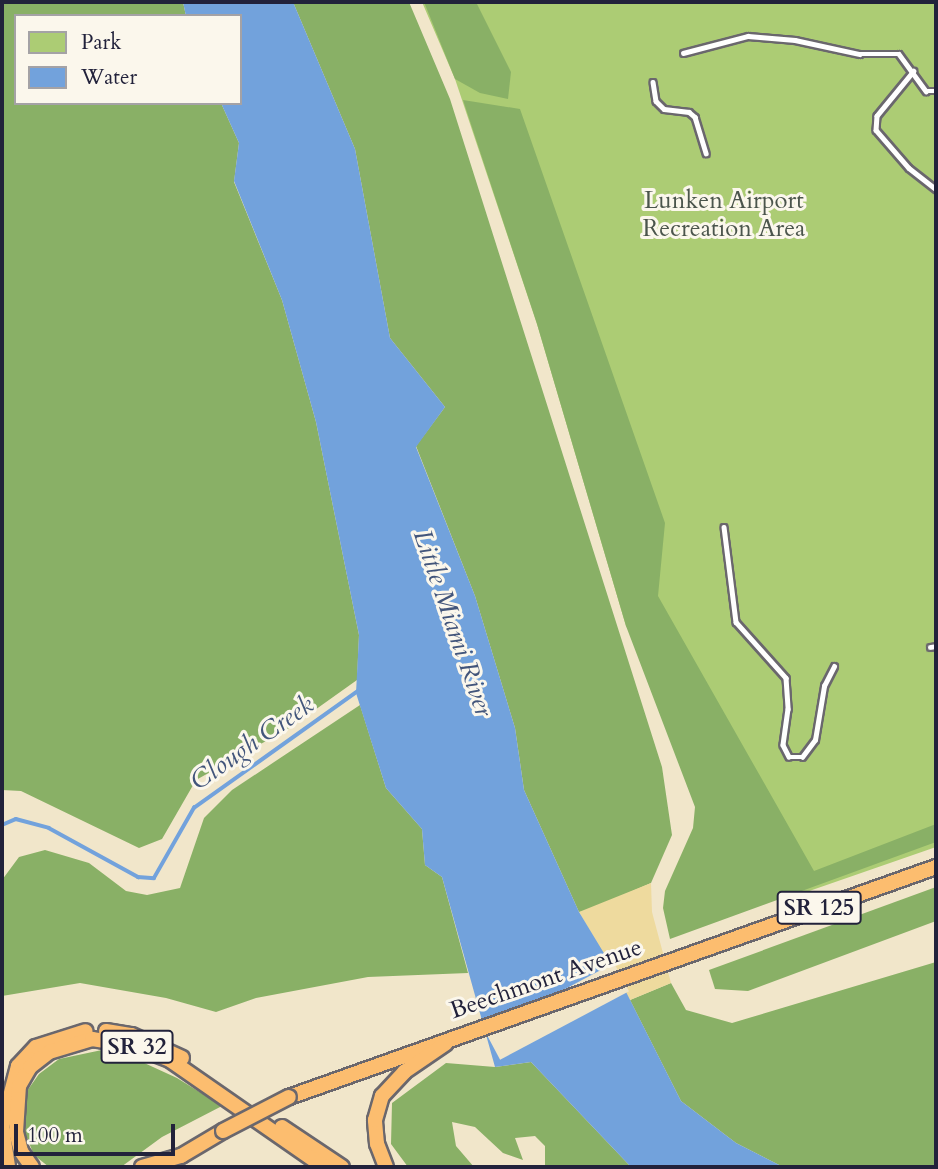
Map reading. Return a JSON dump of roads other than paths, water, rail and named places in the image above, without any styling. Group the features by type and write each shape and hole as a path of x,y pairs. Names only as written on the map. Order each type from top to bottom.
{"highway":[{"name":"Beechmont Avenue","path":"142,1167 181,1156 289,1097 936,867"},
{"path":"8,1167 2,1128 18,1066 36,1047 64,1034 95,1030 132,1035 165,1047 342,1167"},
{"path":"386,1167 377,1144 375,1120 382,1096 404,1072 460,1034"},
{"name":"SR 32","path":"32,1167 21,1151 16,1132 19,1086 30,1067 50,1052 92,1039 131,1045 170,1060 324,1167"}],"lane":[{"path":"683,53 760,37 859,54 899,54 926,90 936,91"},
{"path":"914,71 877,116 876,130 909,168 936,189"},
{"path":"653,82 656,101 664,109 689,112 695,117 706,153"},
{"path":"724,527 736,622 786,678 788,709 783,745 789,757 802,757 815,740 824,686 834,666"}],"water":[{"name":"Little Miami River","path":"183,2 293,2 355,149 390,338 445,407 416,447 475,596 515,728 524,790 579,912 619,978 681,1101 736,1143 783,1167 631,1167 531,1062 495,1067 442,877 425,865 422,829 386,788 356,693 359,635 316,422 282,300 234,181 239,143 222,105 242,105 242,14 186,14"}],"waterway":[{"name":"Clough Creek","path":"2,825 16,819 49,828 138,877 154,878 194,808 358,691"}],"park label":[{"name":"Lunken Airport Recreation Area","path":"724,215"}]}
